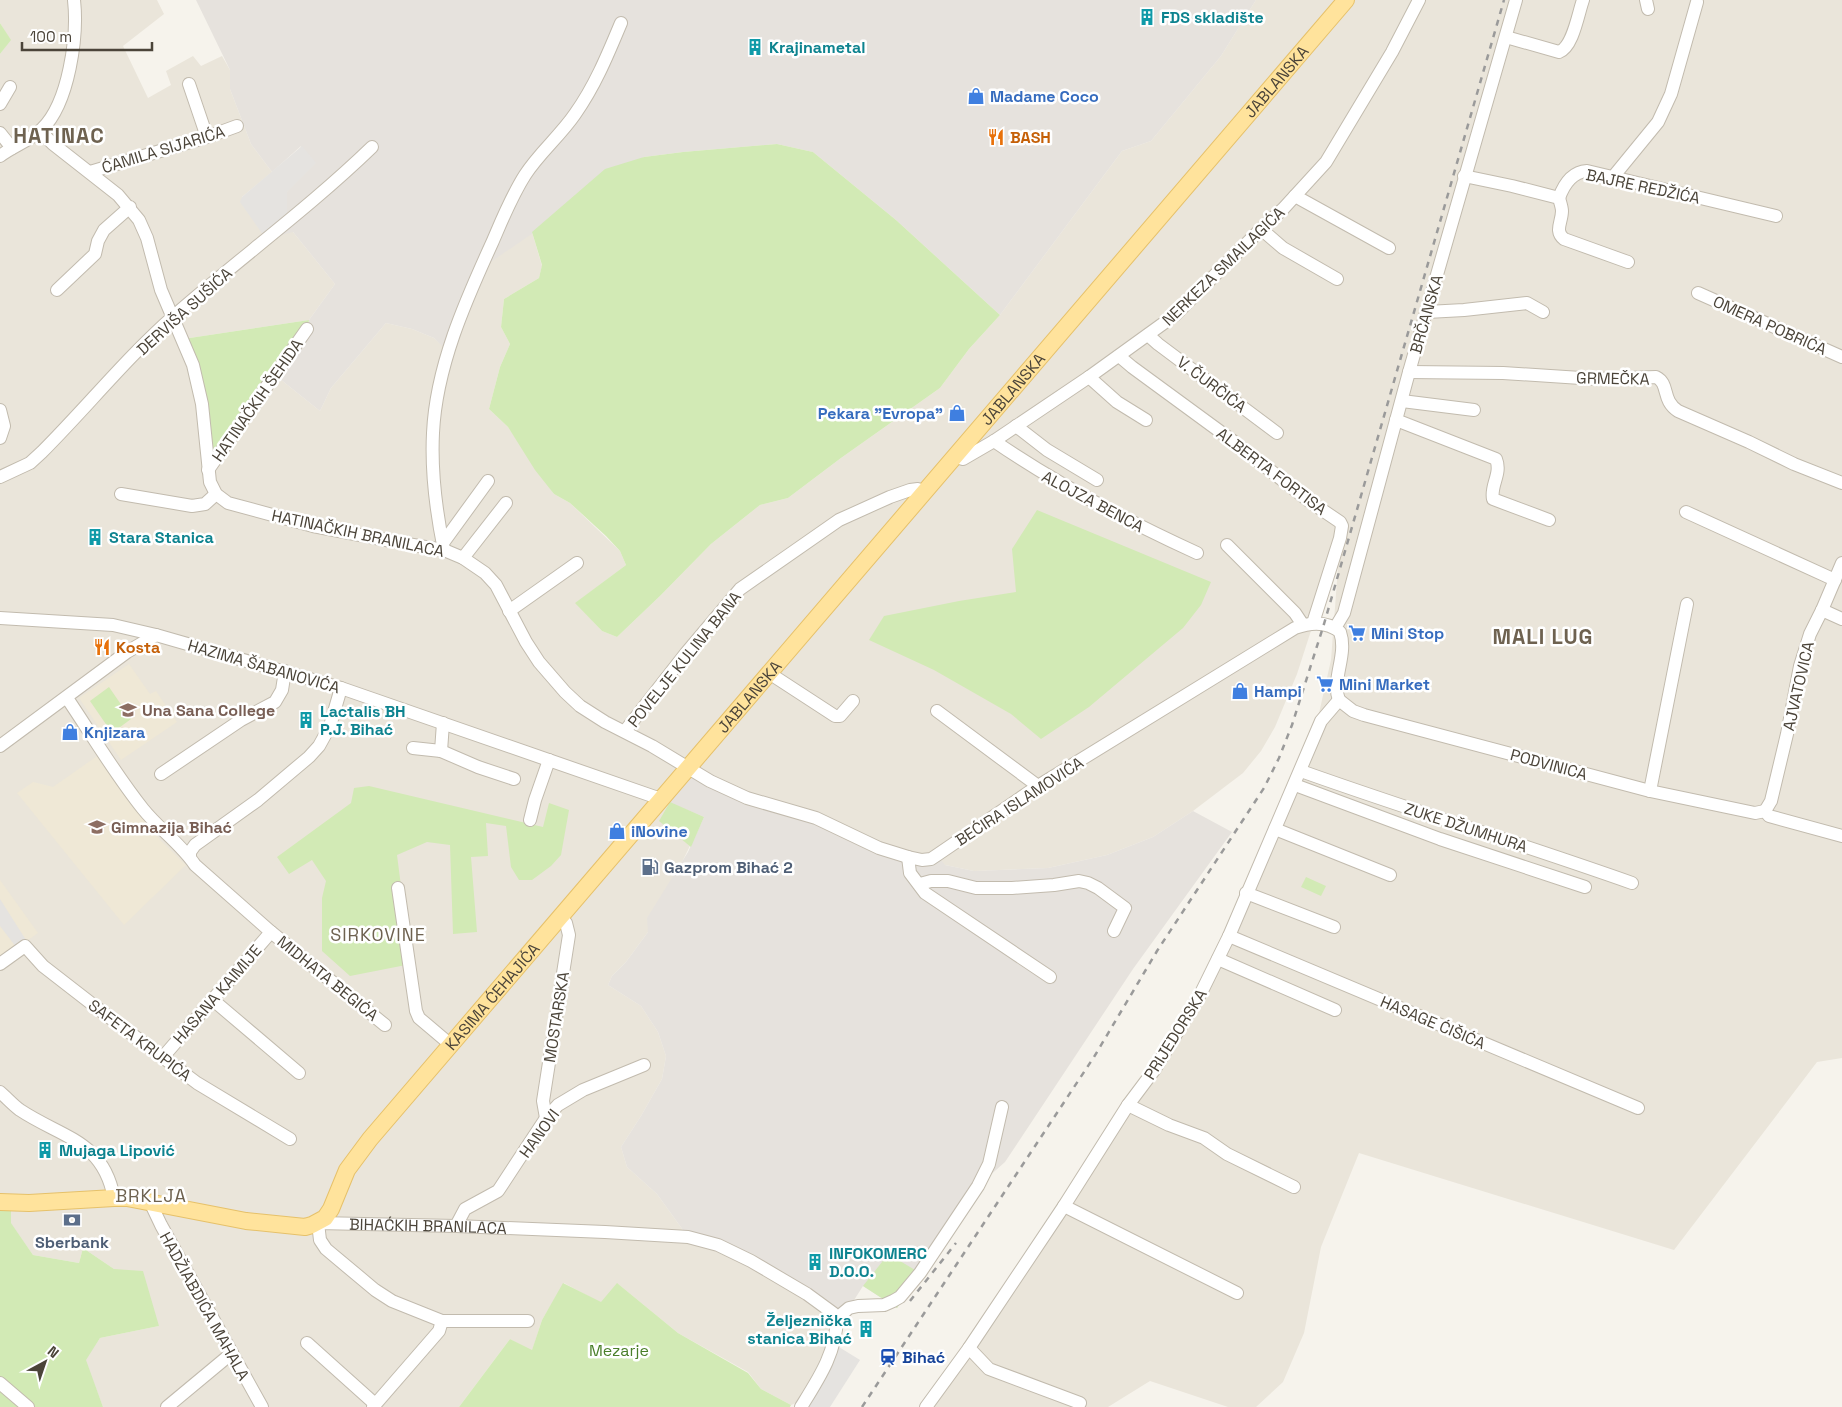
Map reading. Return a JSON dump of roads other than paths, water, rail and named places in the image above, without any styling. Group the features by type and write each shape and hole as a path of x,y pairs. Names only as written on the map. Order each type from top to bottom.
{"main road":[{"name":"JABLANSKA","path":"683,773 926,492 1346,0"},
{"name":"KASIMA ĆEHAJIĆA","path":"318,1223 325,1218 331,1209 347,1170 357,1155 683,773"},
{"name":"BIHAĆKIH BRANILACA","path":"0,1202 29,1203 114,1198 246,1221 305,1226 318,1223"}],"street":[{"path":"0,156 40,131 48,123 56,109 71,64 75,32 74,0"},
{"name":"NERKEZA SMAILAGIĆA","path":"956,457 963,459 994,441 1090,377 1175,315 1295,196 1326,162 1392,52 1419,0"},
{"name":"BRČANSKA","path":"1335,628 1344,613 1402,401 1408,372 1427,312 1464,176 1516,0"},
{"path":"1506,37 1559,52 1564,50 1570,42 1582,0"},
{"path":"1613,177 1658,122 1670,94 1697,2"},
{"path":"444,546 432,460 437,396 448,352 479,270 514,193 532,166 575,115 605,60 621,23"},
{"path":"189,84 207,137"},
{"path":"0,104 10,88"},
{"name":"ĆAMILA SIJARIĆA","path":"90,172 207,137 237,126"},
{"path":"40,131 118,195 139,220 147,238 161,290 193,365 198,385 206,436 208,470 210,482 216,494 205,504 192,506 121,494"},
{"path":"0,133 12,148"},
{"name":"DERVIŠA SUŠIĆA","path":"0,477 30,463 173,316 319,195 372,147"},
{"name":"BAJRE REDŽIĆA","path":"1559,198 1568,181 1575,174 1580,171 1587,171 1776,216"},
{"path":"1464,176 1559,198 1562,210 1558,232 1560,236 1628,262"},
{"path":"1295,196 1389,248"},
{"path":"58,290 94,254 104,230 130,207"},
{"path":"1261,230 1283,248 1337,279"},
{"name":"OMERA POBRIĆA","path":"1698,293 1842,357"},
{"path":"1427,312 1527,303 1543,312"},
{"name":"HATINAČKIH ŠEHIDA","path":"208,470 307,329"},
{"name":"V. ČURČIĆA","path":"1148,335 1277,433"},
{"name":"ALBERTA FORTISA","path":"1119,356 1132,368 1219,431 1308,501 1340,522 1342,526 1340,538 1308,624"},
{"name":"GRMEČKA","path":"1408,372 1503,373 1596,378 1656,377 1662,382 1669,403 1678,411 1794,464 1842,483"},
{"path":"1090,377 1117,402 1146,420"},
{"path":"1402,401 1474,410"},
{"path":"0,410 4,426 0,438"},
{"path":"1396,420 1496,460 1499,466 1492,493 1493,499 1549,520"},
{"path":"1016,426 1047,450 1097,480"},
{"name":"ALOJZA BENCA","path":"994,441 1033,468 1115,514 1197,553"},
{"path":"444,546 488,481"},
{"name":"POVELJE KULINA BANA","path":"625,731 686,653 740,589 839,520 910,490 918,489 926,492"},
{"name":"HATINAČKIH BRANILACA","path":"216,494 236,505 313,526 379,539 444,546 485,573 496,585 526,642 539,662 565,692 580,706 605,722 625,731 683,773"},
{"path":"463,558 506,503"},
{"path":"1686,512 1835,580"},
{"path":"1227,545 1308,624 1324,624 1340,632 1342,639 1336,694 1338,700"},
{"path":"509,611 577,563"},
{"name":"AJVATOVICA","path":"1765,811 1769,806 1773,792 1800,666 1810,634 1842,563"},
{"path":"1650,791 1687,604"},
{"path":"1822,610 1842,619"},
{"name":"HAZIMA ŠABANOVIĆA","path":"0,618 113,625 156,635 341,688 661,799"},
{"name":"BEĆIRA ISLAMOVIĆA","path":"683,773 710,781 748,798 816,818 879,848 922,860 931,859 1038,786 1295,628 1308,624"},
{"path":"0,746 127,652 156,635"},
{"path":"161,774 241,720 275,702 282,690 285,671"},
{"path":"769,673 838,717 853,701"},
{"path":"190,857 190,852 200,841 258,800 309,757 319,746 328,731 341,688"},
{"name":"MIDHATA BEGIĆA","path":"67,698 126,788 157,825 190,857 195,865 271,932 385,1025"},
{"name":"PODVINICA","path":"1338,700 1353,711 1364,715 1650,791 1755,812 1765,811 1769,816 1842,836"},
{"name":"PRIJEDORSKA","path":"926,1407 969,1348 1064,1206 1154,1069 1201,993 1295,785 1321,721 1338,700"},
{"path":"936,711 1038,786"},
{"path":"441,751 443,723"},
{"path":"413,748 441,751 478,767 514,779"},
{"path":"530,820 549,760"},
{"name":"ZUKE DŽUMHURA","path":"1301,771 1381,800 1577,863 1632,883"},
{"path":"1295,785 1440,839 1585,887"},
{"path":"1275,830 1390,875"},
{"path":"908,857 910,873 925,893 1050,977"},
{"path":"920,884 948,880 976,888 1054,885 1079,881 1088,883 1111,896 1125,908 1114,932"},
{"path":"398,888 416,1011 419,1018 451,1045"},
{"path":"1246,893 1334,927"},
{"name":"MOSTARSKA","path":"546,1118 543,1101 569,935 566,924 561,918"},
{"name":"HASANA KAIMIJE","path":"163,1057 271,932"},
{"name":"HASAGE ĆIŠIĆA","path":"1228,936 1638,1108"},
{"name":"SAFETA KRUPIĆA","path":"0,964 25,946 51,971 197,1083 290,1139"},
{"path":"1218,959 1334,1010"},
{"path":"213,1000 299,1073"},
{"name":"HANOVI","path":"456,1226 465,1209 498,1191 546,1118 558,1105 583,1090 644,1065"},
{"path":"0,1092 20,1110 84,1146 106,1170 112,1185 114,1198"},
{"path":"1128,1106 1168,1125 1204,1138 1227,1154 1294,1187"},
{"path":"801,1407 826,1367 837,1331 837,1318 849,1308 884,1305 893,1301 900,1297 920,1273 973,1193 989,1164 1002,1107"},
{"name":"HADŽIABDIĆA MAHALA","path":"151,1204 160,1225 262,1407"},
{"path":"1064,1206 1237,1293"},
{"path":"318,1223 320,1240 326,1249 368,1285 392,1301 442,1321 528,1321"},
{"name":"BIHAĆKIH BRANILACA","path":"318,1223 456,1226 688,1237 718,1245 752,1261 807,1294 837,1318"},
{"path":"307,1343 374,1406 439,1331 442,1321"},
{"path":"969,1348 989,1369 1080,1403"},
{"path":"167,1407 232,1353"},
{"path":"0,1383 28,1407"}],"railway":[{"path":"862,1407 1094,1057 1157,951 1264,788 1279,758 1292,725 1324,624 1504,0"},
{"path":"910,1301 956,1243"}],"place":[{"name":"FDS skladište","path":"1147,17"},
{"name":"Krajinametal","path":"755,47"},
{"name":"Madame Coco","path":"976,96"},
{"name":"BASH","path":"996,137"},
{"name":"Pekara \"Evropa\"","path":"957,413"},
{"name":"Stara Stanica","path":"95,537"},
{"name":"Mini Stop","path":"1357,633"},
{"name":"Kosta","path":"102,647"},
{"name":"Mini Market","path":"1325,684"},
{"name":"Hampi","path":"1240,691"},
{"name":"Una Sana College","path":"128,710"},
{"name":"Lactalis BH P.J. Bihać","path":"306,720"},
{"name":"Knjizara","path":"70,732"},
{"name":"Gimnazija Bihać","path":"97,827"},
{"name":"iNovine","path":"617,831"},
{"name":"Gazprom Bihać 2","path":"650,867"},
{"name":"Mujaga Lipović","path":"45,1150"},
{"name":"Sberbank","path":"72,1220"},
{"name":"INFOKOMERC D.O.O.","path":"815,1262"},
{"name":"Željeznička stanica Bihać","path":"866,1329"},
{"name":"Bihać","path":"888,1357"}],"district":[{"name":"HATINAC","path":"59,136"},
{"name":"MALI LUG","path":"1543,637"},
{"name":"SIRKOVINE","path":"378,935"},
{"name":"BRKLJA","path":"151,1196"}],"park label":[{"name":"Mezarje","path":"619,1350"}]}
